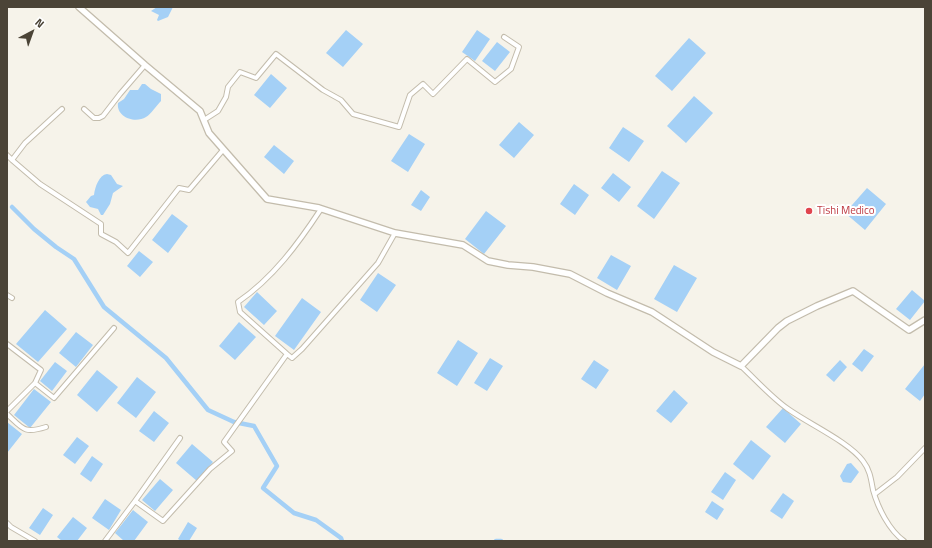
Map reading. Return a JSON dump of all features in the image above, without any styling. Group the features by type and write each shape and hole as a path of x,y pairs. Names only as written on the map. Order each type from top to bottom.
{"street":[{"path":"79,7 200,111 209,133 267,199 321,209 395,233 464,245 488,261 570,274 607,293 652,312 713,352 741,366 787,408 852,450 869,469 875,494 885,518 898,536 904,541"},
{"path":"204,120 218,111 226,97 228,87 240,72 256,78 276,54 323,90 341,100 354,114 399,127 410,95 423,84 433,94 467,59 495,82 511,69 519,47 504,37"},
{"path":"84,109 94,118 103,116 145,65"},
{"path":"12,160 25,143 62,109"},
{"path":"7,155 40,184 101,224 101,234 116,242 128,253 179,188 189,190 223,150"},
{"path":"321,209 303,238 286,259 252,292 238,302 240,312 292,358 302,349 378,263 395,233"},
{"path":"741,366 778,328 787,321 817,306 853,291 910,330 925,320"},
{"path":"7,295 12,298"},
{"path":"35,383 54,398 114,328"},
{"path":"7,344 41,370 35,383 7,411"},
{"path":"135,501 163,521 210,469 232,451 224,442 242,419 287,354"},
{"path":"7,414 25,430 34,431 46,427"},
{"path":"105,541 180,438"},
{"path":"875,494 897,477 925,448"},
{"path":"7,523 11,527 35,541"}],"water":[{"path":"157,7 173,7 168,17 158,21 159,15 151,11"},
{"path":"346,30 363,44 343,67 326,53"},
{"path":"477,30 490,39 475,61 462,52"},
{"path":"689,38 706,53 672,91 655,76"},
{"path":"497,42 510,52 495,71 482,61"},
{"path":"271,74 287,88 270,108 254,95"},
{"path":"142,84 145,84 161,94 161,101 150,114 142,119 137,120 127,118 120,112 118,103 124,99 130,90 138,90"},
{"path":"694,96 713,113 686,143 667,126"},
{"path":"519,122 534,135 514,158 499,145"},
{"path":"623,127 644,141 629,162 609,148"},
{"path":"409,134 425,144 408,172 391,161"},
{"path":"274,145 294,161 284,174 264,157"},
{"path":"662,171 680,183 654,219 637,206"},
{"path":"613,173 631,187 619,202 601,188"},
{"path":"107,174 111,175 117,184 123,186 113,193 110,204 103,215 101,215 98,209 90,207 86,202 91,196 94,195 96,185 100,179"},
{"path":"574,184 589,195 575,215 560,204"},
{"path":"867,188 886,204 865,230 845,213"},
{"path":"421,190 430,197 421,211 411,205"},
{"path":"486,211 506,226 484,254 465,239"},
{"path":"172,214 188,226 168,253 152,240"},
{"path":"139,251 153,262 140,277 127,266"},
{"path":"611,255 631,266 617,290 597,278"},
{"path":"674,265 697,278 677,312 654,299"},
{"path":"378,273 396,285 377,312 360,300"},
{"path":"912,290 925,301 910,320 896,309"},
{"path":"257,292 277,311 264,325 244,307"},
{"path":"302,298 321,312 294,350 275,336"},
{"path":"45,310 67,329 38,362 16,344"},
{"path":"239,322 256,337 235,360 219,346"},
{"path":"76,332 93,345 76,367 59,353"},
{"path":"458,340 478,353 457,386 437,373"},
{"path":"864,349 874,356 862,372 852,364"},
{"path":"490,358 503,366 487,391 474,383"},
{"path":"594,360 609,370 596,389 581,379"},
{"path":"840,360 847,367 834,382 826,375"},
{"path":"55,362 67,371 52,391 40,381"},
{"path":"925,364 925,394 920,401 905,389"},
{"path":"97,370 118,387 97,412 77,395"},
{"path":"137,377 156,392 136,418 117,403"},
{"path":"34,389 51,402 30,428 14,415"},
{"path":"674,390 688,403 671,423 656,411"},
{"path":"783,408 801,424 785,443 766,427"},
{"path":"154,411 169,423 154,442 139,431"},
{"path":"7,422 22,434 7,453"},
{"path":"77,437 89,446 75,464 63,455"},
{"path":"751,440 771,456 753,480 733,464"},
{"path":"192,444 213,462 197,481 176,463"},
{"path":"92,456 103,464 91,482 80,474"},
{"path":"851,463 859,472 851,483 843,482 840,476 847,464"},
{"path":"725,472 736,480 723,500 711,492"},
{"path":"160,479 173,490 155,511 142,500"},
{"path":"783,493 794,501 782,519 770,511"},
{"path":"105,499 121,510 109,530 92,518"},
{"path":"712,501 724,509 717,520 705,512"},
{"path":"43,508 53,515 40,535 29,528"},
{"path":"133,510 148,522 134,541 124,541 115,533"},
{"path":"73,517 87,528 77,541 62,541 57,537"},
{"path":"188,522 197,528 189,541 181,541 178,539"}],"waterway":[{"path":"12,207 34,229 74,259 104,307 166,358 208,410 234,422 254,426 277,466 263,488 294,513 316,520 341,538 342,541"},
{"path":"496,541 501,541"}],"place":[{"name":"Tishi Medico","path":"809,211"}]}
